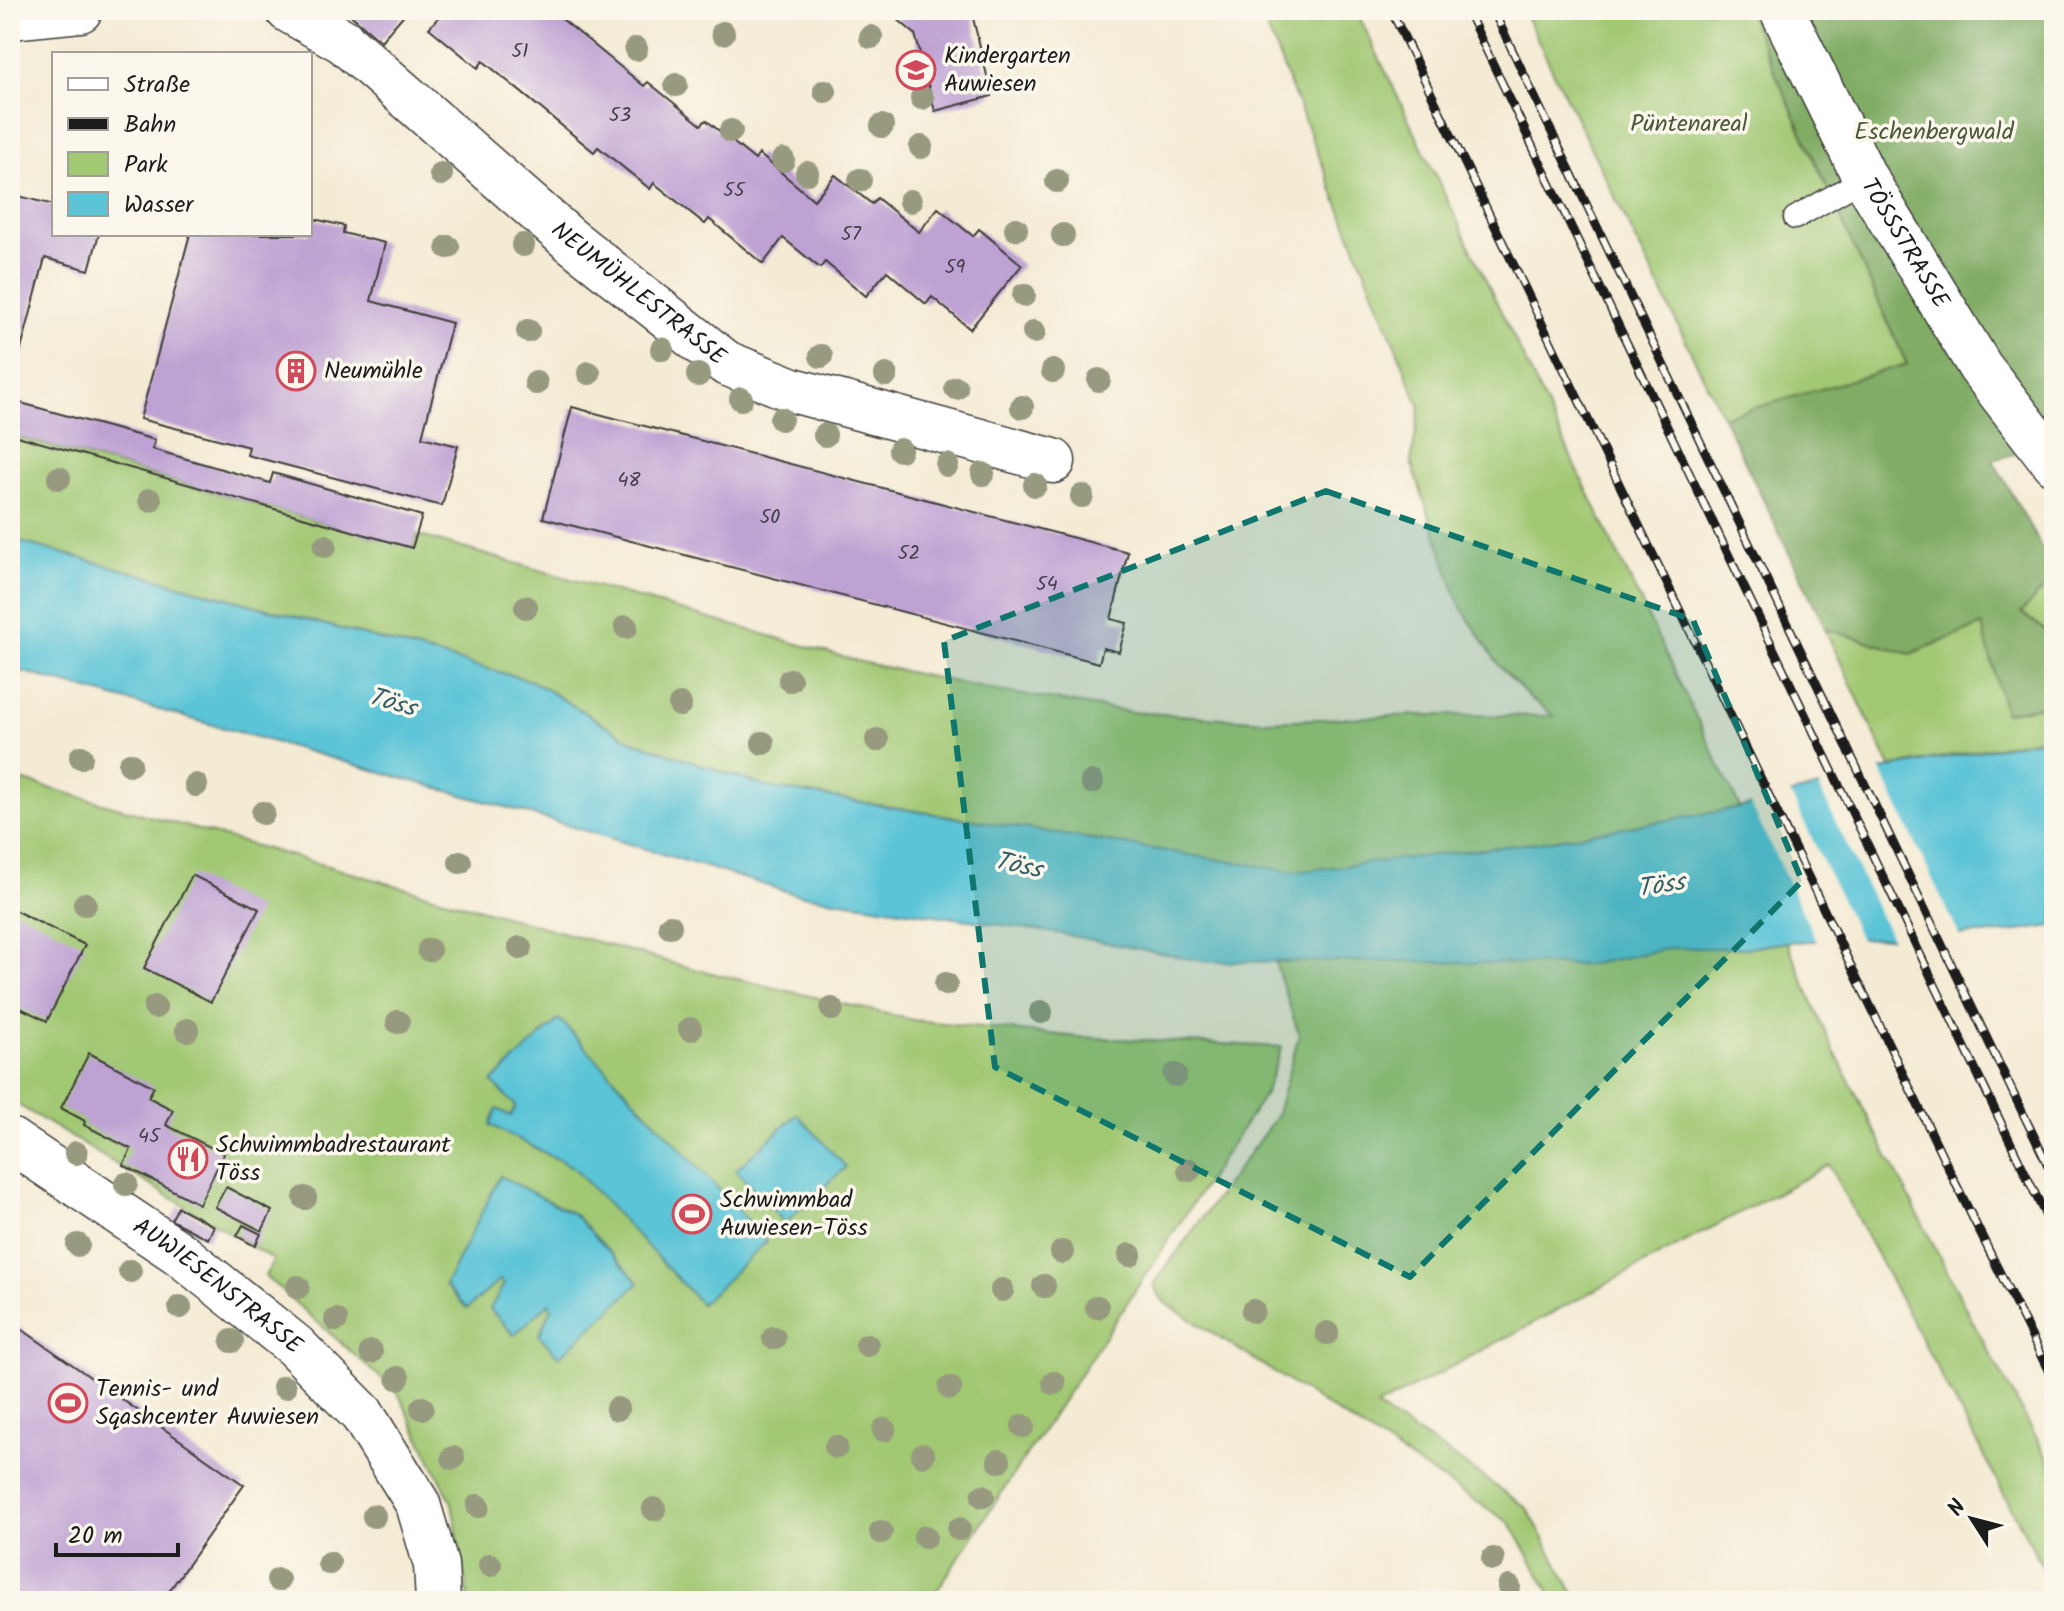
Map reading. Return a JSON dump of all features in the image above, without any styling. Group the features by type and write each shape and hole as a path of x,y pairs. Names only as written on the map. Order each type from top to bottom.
{"street":[{"path":"10,17 80,10"},
{"name":"NEUMÜHLESTRASSE","path":"288,10 343,41 569,239 726,363 793,390 1053,461"},
{"name":"TÖSSSTRASSE","path":"1782,10 1865,178 1980,367 2054,463"},
{"name":"AUWIESENSTRASSE","path":"10,1140 179,1253 295,1346 362,1414 418,1504 436,1565 438,1601"}],"lane":[{"path":"1795,218 1865,178"}],"highlighted area":[{"path":"1326,491 1693,620 1802,881 1410,1277 995,1067 944,641"}],"green space":[{"path":"1260,10 1356,10 1740,808 1540,842 1295,872 766,787 630,740 532,681 10,539 10,435 414,548 417,535 861,662 992,690 1131,712 1268,721 1423,715 1554,716 1530,698 1500,667 1460,606 1411,462 1420,407"},
{"name":"Püntenareal","path":"1523,10 1747,10 1907,365 1723,417"},
{"name":"Eschenbergwald","path":"1747,10 2054,10 2054,442 1993,460 2054,570 2054,577 2021,613 2054,637 2054,703 2005,713 1982,625 1910,654 1826,629 1723,417 1907,364"},
{"path":"2054,576 2054,637 2021,612"},
{"path":"1983,625 2005,713 2054,704 2054,736 1890,767 1825,629 1910,654"},
{"name":"Schwimmbad Auwiesen-Töss","path":"10,777 690,968 913,1020 1078,1037 1282,1047 1265,1094 930,1601 469,1601 452,1503 398,1393 265,1276 274,1260 10,1100"},
{"path":"1787,942 1830,1043 1976,1328 2054,1469 2054,1588 1829,1165 1376,1407 1527,1508 1578,1601 1555,1601 1510,1523 1164,1302 1153,1285 1276,1117 1299,1035 1275,962 1586,965 1670,948 1746,948"}],"water":[{"name":"Töss","path":"10,539 532,681 630,740 766,787 1295,872 1540,842 1740,808 1890,768 2054,737 2054,926 2003,933 1787,942 1746,948 1670,948 1586,965 1384,961 1206,962 1061,934 795,894 523,812 10,668"},
{"path":"559,1019 767,1241 701,1304 573,1167 490,1125 497,1109 511,1116 516,1106 492,1082"},
{"path":"797,1114 846,1167 785,1223 736,1170"},
{"path":"500,1176 574,1214 639,1283 559,1357 539,1335 552,1308 549,1303 514,1335 490,1309 504,1284 500,1280 467,1309 445,1285"}],"pier":[{"path":"1879,767 1961,939 1893,942 1817,783"},
{"path":"1789,791 1862,943 1818,944 1749,801"}],"building":[{"path":"345,10 408,10 381,41"},
{"path":"445,10 551,10 644,86 648,82 701,125 706,120 755,160 759,154 814,200 835,175 872,204 877,198 919,232 938,208 973,236 979,229 1022,265 970,329 932,297 926,304 887,271 866,296 825,262 820,268 783,238 763,264 709,219 705,224 654,183 650,189 598,147 594,152 483,61 478,68 429,28"},
{"name":"Kindergarten Auwiesen","path":"890,10 971,10 992,96 935,111 915,34"},
{"path":"10,194 52,204 52,236 98,236 89,270 45,258 13,380 10,379"},
{"name":"Neumühle","path":"312,218 344,226 343,233 385,243 371,301 452,323 422,437 458,446 442,506 247,455 249,447 140,419 189,236 312,236"},
{"path":"10,400 155,440 152,449 270,483 273,473 422,516 412,548 10,434"},
{"path":"572,407 1128,552 1111,619 1127,623 1119,652 1103,648 1099,663 543,518"},
{"path":"192,875 259,909 211,1002 144,968"},
{"path":"10,908 85,945 47,1021 10,1003"},
{"path":"89,1053 154,1087 148,1097 173,1110 166,1125 224,1154 199,1204 123,1165 131,1149 84,1125 85,1121 61,1108"},
{"path":"226,1187 272,1211 262,1231 215,1207"},
{"path":"178,1207 214,1226 208,1239 171,1220"},
{"path":"243,1225 261,1234 255,1246 237,1236"},
{"name":"Tennis- und Sqashcenter Auwiesen","path":"10,1321 244,1485 162,1601 10,1601"}],"railway":[{"path":"1391,10 2054,1382"},
{"path":"1467,10 2054,1233"},
{"path":"1493,10 2054,1178"}],"place":[{"name":"Kindergarten Auwiesen","path":"916,70"},
{"name":"Neumühle","path":"296,371"},
{"name":"Schwimmbadrestaurant Töss","path":"188,1159"},
{"name":"Schwimmbad Auwiesen-Töss","path":"692,1214"},
{"name":"Tennis- und Sqashcenter Auwiesen","path":"68,1403"}]}
